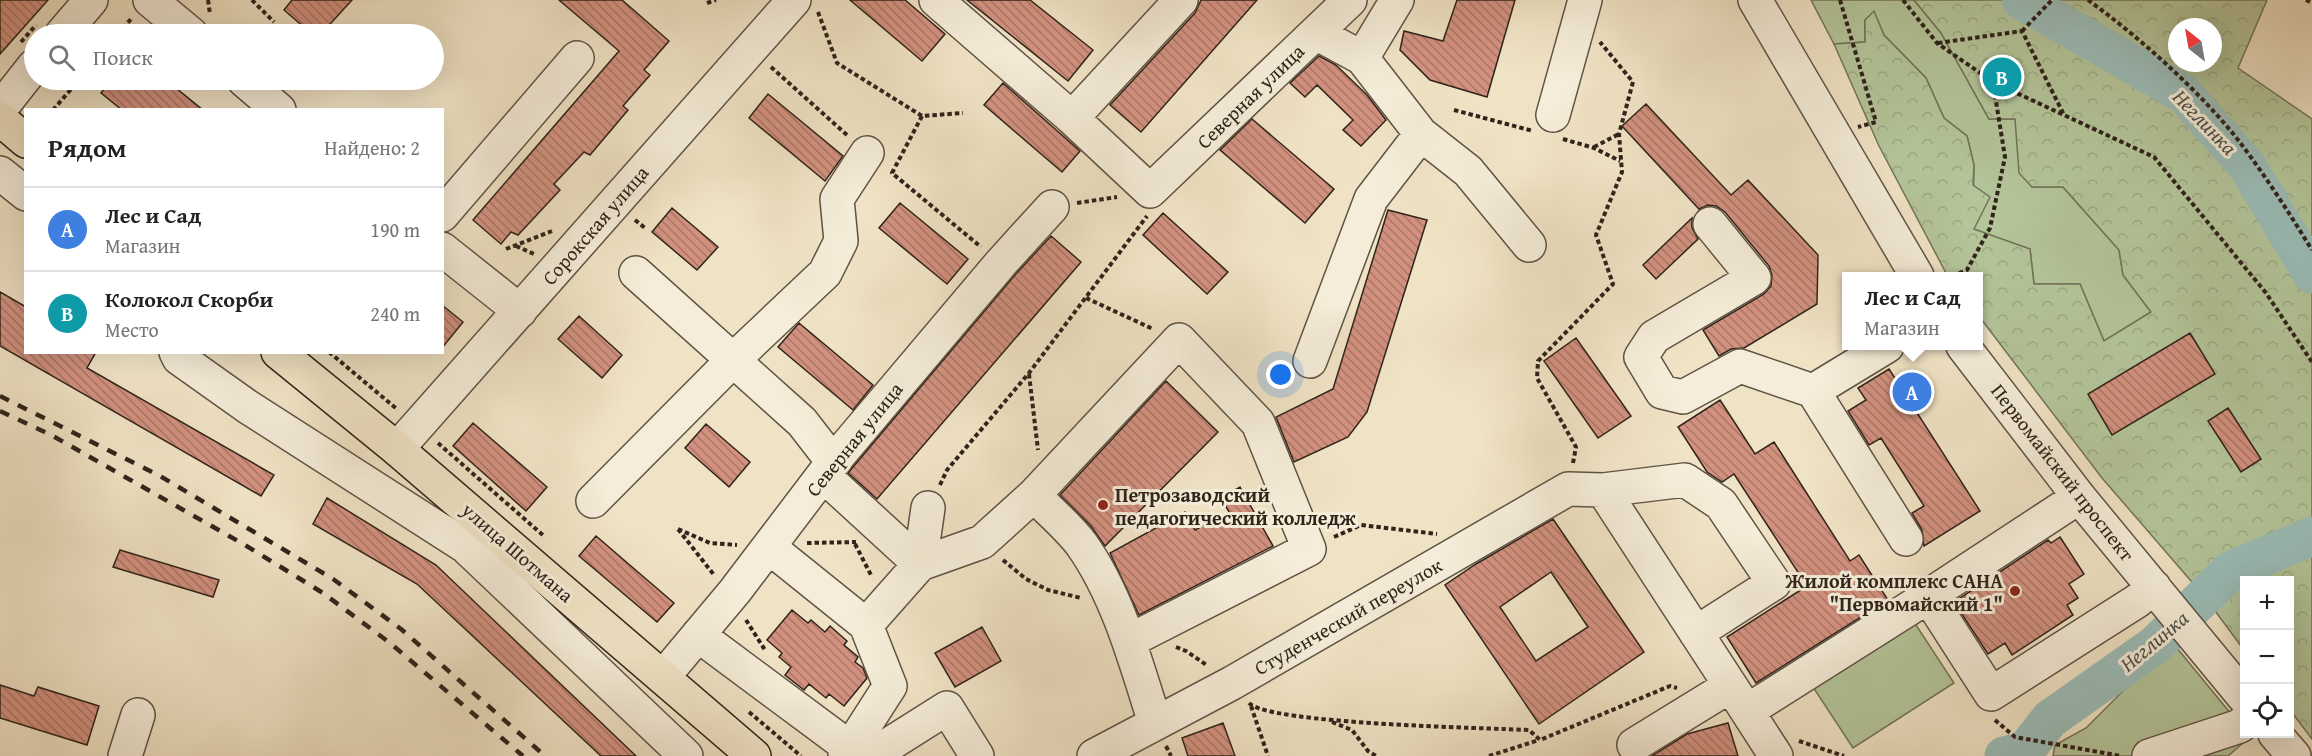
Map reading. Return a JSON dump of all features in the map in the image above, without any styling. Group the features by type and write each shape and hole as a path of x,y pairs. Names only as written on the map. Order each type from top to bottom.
{"main road":[{"path":"0,119 24,139"},
{"name":"улица Шотмана","path":"280,354 397,449 754,756"}],"street":[{"path":"56,24 91,0"},
{"path":"150,0 179,24"},
{"path":"936,0 1072,118 1150,191"},
{"path":"1072,118 1181,0"},
{"name":"Северная улица","path":"1150,191 1350,0"},
{"path":"1362,58 1397,0"},
{"path":"1755,0 1915,272"},
{"name":"Сорокская улица","path":"397,449 750,48 805,5"},
{"path":"1552,115 1583,9"},
{"path":"1316,33 1362,58 1421,134 1468,171 1529,245"},
{"path":"444,213 577,58"},
{"path":"0,109 24,60"},
{"path":"255,90 277,108"},
{"path":"1310,361 1371,200 1421,134"},
{"path":"593,501 733,360 825,273 841,241 837,199 880,163"},
{"path":"0,172 24,192"},
{"name":"Северная улица","path":"663,677 769,548 829,469 1000,263 1052,207"},
{"path":"1710,224 1754,278 1654,337 1641,357 1651,375 1662,392 1683,397 1740,366 1813,391 1906,539"},
{"path":"444,251 520,311"},
{"path":"636,273 802,422 829,469 920,564"},
{"path":"866,624 920,564 982,542 1034,495 1179,340 1258,423 1309,549 1134,638"},
{"path":"1813,391 1879,350"},
{"name":"Первомайский проспект","path":"1967,350 2079,497 2240,692"},
{"path":"177,354 179,358 248,407 465,546 686,756"},
{"path":"1568,489 1603,490 1685,480 1721,504 1774,583 1695,633"},
{"name":"Студенческий переулок","path":"1094,756 1155,723 1242,694 1481,540 1568,489"},
{"path":"1603,490 1695,633 1736,706 1776,756"},
{"path":"1034,495 1081,544 1115,610 1134,638 1155,723"},
{"path":"1634,745 1736,706 1928,596 2079,497"},
{"path":"920,564 928,508"},
{"path":"769,548 866,624 890,686 855,753"},
{"path":"1928,596 1991,694 2137,601 2158,593"},
{"path":"698,635 855,753"},
{"path":"855,753 946,708 977,756"},
{"path":"125,756 138,715"},
{"path":"2148,756 2240,726"},
{"path":"2279,738 2294,756"}],"path":[{"path":"252,0 273,22"},
{"path":"707,3 716,0"},
{"path":"1840,0 1876,122 1858,128"},
{"path":"1903,0 1937,43 1993,82 2154,157 2266,293 2312,362"},
{"path":"1937,43 2022,31 2052,0"},
{"path":"2088,0 2134,34 2234,135 2280,199 2312,250"},
{"path":"2306,0 2312,3"},
{"path":"805,5 837,63 922,116 963,112"},
{"path":"1568,489 1576,447 1536,378 1538,362 1613,284 1596,235 1622,172 1619,134 1633,82 1583,9"},
{"path":"2022,31 2064,116"},
{"path":"750,48 880,163 1000,263"},
{"path":"1961,272 1966,270 1990,228 2005,157 1993,82"},
{"path":"55,108 70,90"},
{"path":"880,163 922,116"},
{"path":"1594,147 1619,134"},
{"path":"928,508 947,470 1029,373 1148,215 1150,191 1052,207"},
{"path":"1086,298 1179,340"},
{"path":"1029,373 1039,456"},
{"path":"1309,549 1361,525 1481,540"},
{"path":"982,542 1026,579 1048,590 1079,597 1115,610"},
{"path":"1134,638 1161,641 1186,651 1242,694 1278,714 1328,720 1529,730 1540,740"},
{"path":"1489,756 1540,740 1670,686 1736,706 1844,756"},
{"path":"1242,694 1268,756"},
{"path":"1328,720 1352,730 1368,751 1376,756"},
{"path":"2015,736 2121,756"}],"green space":[{"path":"1811,0 1914,0 1941,33 1989,119 2015,119 2032,187 2063,187 2119,250 2123,275 2151,312 2104,341 2080,284 2034,284 2030,249 1973,229 1974,165 1967,136 1944,118 1926,78 1884,35 1874,12 1865,20 1865,42 1834,44"},
{"path":"1914,0 2267,0 2238,68 2312,119 2312,739 2294,715 2294,576 2240,576 2240,645 2204,596 2102,478 1983,322 1983,272 1945,272 1879,146 1834,44 1865,42 1865,20 1874,11 1884,35 1926,78 1944,118 1967,136 1974,165 1973,185 1990,197 1974,229 2030,249 2034,284 2080,284 2104,341 2151,312 2123,275 2119,250 2063,187 2032,187 2019,173 2015,119 1989,119 1941,33"},
{"path":"1914,622 1954,683 1853,748 1813,687"},
{"path":"2172,642 2240,725 2240,738 2249,738 2228,756 2053,756 2055,745 2086,728"}],"water":[{"path":"2312,526 2312,545 2252,576 2240,576 2240,583 2213,608 2198,588 2224,564 2305,531"}],"building":[{"path":"0,0 48,0 27,24 24,24 24,27 0,54"},
{"path":"292,0 352,0 330,24 300,24 284,10"},
{"path":"559,0 622,0 669,41 644,70 650,75 623,106 628,110 590,155 584,152 554,184 560,190 518,235 511,232 501,244 473,220 619,51"},
{"path":"850,0 905,0 945,34 922,61"},
{"path":"967,0 1030,0 1093,50 1068,81"},
{"path":"1201,0 1257,0 1141,132 1110,105 1195,13"},
{"path":"1457,0 1515,0 1487,97 1430,80 1400,50 1404,31 1443,41"},
{"path":"1319,56 1336,65 1367,95 1386,120 1361,146 1343,130 1353,120 1317,85 1305,97 1290,83"},
{"path":"1003,83 1080,151 1062,172 984,105"},
{"path":"104,90 178,90 201,108 120,108 101,93"},
{"path":"768,94 843,156 825,181 749,118"},
{"path":"1646,104 1731,195 1748,180 1818,255 1817,304 1744,348 1731,349 1719,356 1703,330 1764,294 1771,286 1772,275 1769,266 1725,212 1716,206 1708,205 1699,209 1622,126"},
{"path":"1252,119 1334,189 1305,223 1220,150"},
{"path":"900,203 968,259 947,284 879,228"},
{"path":"672,208 718,247 697,270 652,232"},
{"path":"1388,210 1427,220 1367,412 1348,437 1294,462 1276,417 1333,389"},
{"path":"1163,213 1228,272 1207,294 1143,235"},
{"path":"1692,218 1692,228 1698,239 1656,279 1643,265"},
{"path":"1051,236 1081,262 877,499 848,473 1015,275"},
{"path":"0,292 24,306 24,354 95,354 87,368 274,475 261,496 0,346"},
{"path":"444,307 463,322 444,346"},
{"path":"579,316 622,355 602,378 558,339"},
{"path":"799,323 873,385 853,410 778,347"},
{"path":"2190,333 2215,374 2112,435 2088,394"},
{"path":"1576,338 1631,416 1598,438 1544,361"},
{"path":"1889,369 1980,511 1924,546 1922,530 1912,513 1924,506 1881,438 1869,445 1848,411 1866,400 1858,388"},
{"path":"1166,381 1218,432 1105,546 1091,526 1060,495"},
{"path":"1720,400 1755,454 1774,442 1850,561 1859,555 1888,600 1756,683 1727,637 1807,586 1734,474 1722,482 1707,472 1678,427"},
{"path":"2228,408 2261,459 2241,472 2208,421"},
{"path":"473,423 547,487 526,511 453,446"},
{"path":"706,424 750,462 729,487 685,448"},
{"path":"1240,487 1273,546 1139,615 1110,553 1185,512 1195,530 1229,512 1221,498"},
{"path":"327,498 436,565 636,756 601,756 417,584 313,524"},
{"path":"1553,519 1644,652 1539,724 1445,585","holes":["1551,572 1588,627 1536,661 1500,607"]},
{"path":"596,536 674,603 657,622 579,556"},
{"name":"Жилой комплекс САНА \"Первомайский 1\"","path":"2060,537 2084,574 2069,584 2078,598 2067,605 2073,615 2012,655 2005,643 1988,654 1954,602 2048,540 2051,543"},
{"path":"120,550 219,580 213,597 113,567"},
{"path":"792,610 808,623 811,620 825,632 830,626 847,641 844,645 858,657 855,662 863,668 867,678 844,706 829,694 826,698 809,684 804,690 785,675 791,667 779,657 782,653 767,640"},
{"path":"982,627 1001,661 955,687 935,653"},
{"path":"0,685 34,696 38,687 99,706 87,745 0,718"},
{"path":"1223,723 1235,756 1188,756 1182,738"},
{"path":"1728,723 1738,756 1652,756 1687,734"}],"waterway":[{"name":"Неглинка","path":"2021,0 2184,94 2247,166 2312,274"},
{"name":"Неглинка","path":"2004,756 2025,751 2050,719 2155,645 2230,571 2312,536"}],"railway":[{"path":"0,396 160,476 333,579 401,629 545,756"},
{"path":"0,411 53,436 245,545 323,593 390,643 523,756"}],"place":[{"name":"Колокол Скорби","path":"2002,77"},
{"name":"Лес и Сад","path":"1912,392"},
{"name":"Петрозаводский педагогический колледж","path":"1103,505"},
{"name":"Жилой комплекс САНА \"Первомайский 1\"","path":"2015,591"}]}
